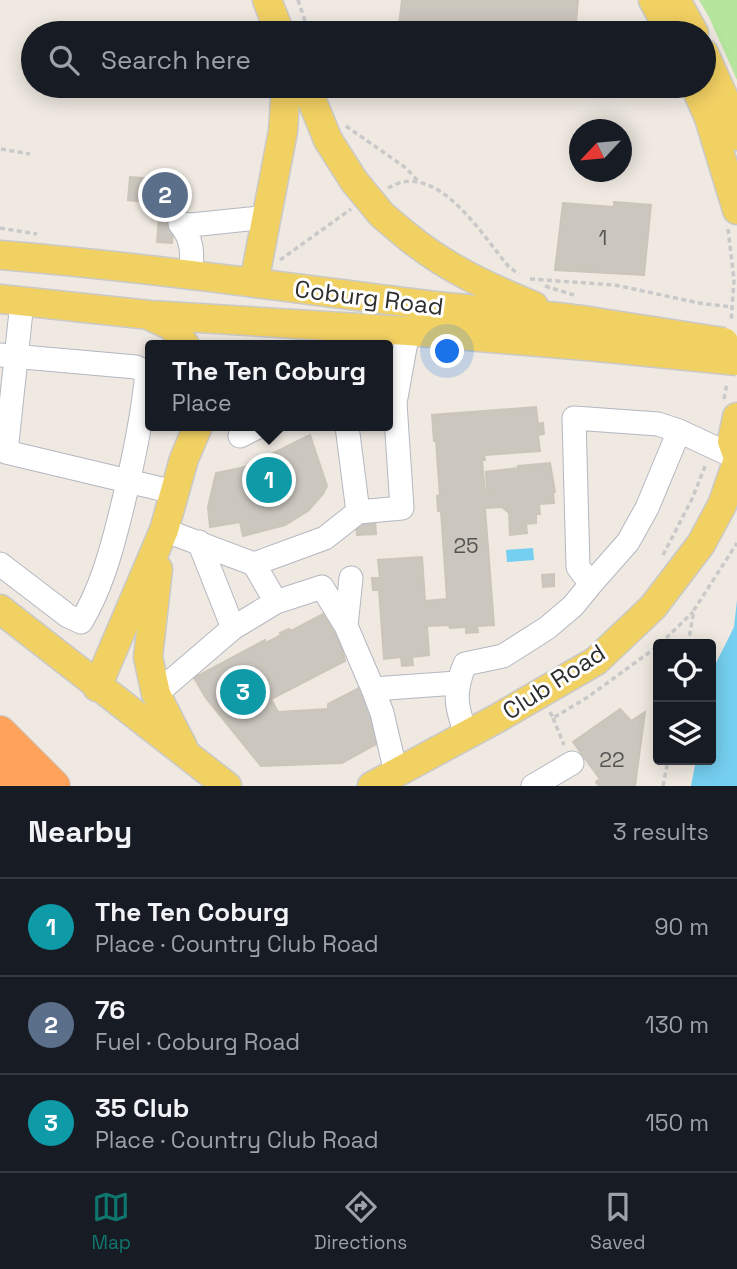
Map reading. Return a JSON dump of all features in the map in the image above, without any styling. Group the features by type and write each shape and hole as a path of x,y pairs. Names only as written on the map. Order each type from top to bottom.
{"highway":[{"path":"0,732 54,786"},
{"path":"0,767 20,786"}],"main road":[{"path":"267,0 275,21"},
{"path":"653,0 664,21"},
{"path":"676,0 687,21"},
{"path":"716,80 737,136"},
{"path":"285,98 283,131 254,283 262,301 274,313 301,326"},
{"path":"311,98 328,140 354,181 382,215 429,254 476,282 560,316"},
{"path":"700,98 737,209"},
{"name":"Coburg Road","path":"0,255 191,275 459,309 560,316 600,335 737,361"},
{"name":"Coburg Road","path":"11,301 150,316 236,333 301,326 600,335 737,343"},
{"path":"150,316 172,326 182,340"},
{"name":"Club Road","path":"384,779 466,736 596,661 653,607 701,544 722,505 737,459 732,441 737,417"},
{"path":"182,431 184,459"},
{"path":"188,756 156,694 148,657 153,597 164,530 184,459 196,431"},
{"path":"97,687 164,530"},
{"path":"0,609 227,786"}],"lane":[{"path":"191,275 192,246 187,231 180,224 268,217"},
{"path":"11,301 3,461 129,481 174,492"},
{"path":"393,395 408,331"},
{"path":"8,356 136,367 145,372"},
{"path":"0,564 68,616 81,622 90,607 110,555 142,424 145,393"},
{"path":"254,564 325,538 358,512 402,508 393,410"},
{"path":"591,584 578,567 574,418 658,424 679,431 737,459"},
{"path":"348,431 358,512"},
{"path":"466,736 456,705 457,684 465,664 503,656 547,628 573,606 628,542 647,508 679,431"},
{"path":"164,530 254,564 276,602"},
{"path":"199,542 233,628"},
{"path":"346,626 351,578"},
{"path":"156,694 233,628 276,602 322,587 346,626 382,713 384,779"},
{"path":"373,689 457,684"},
{"path":"533,786 572,763"}],"path":[{"path":"298,0 305,21"},
{"path":"342,123 406,168 419,182"},
{"path":"1,149 30,154"},
{"path":"527,278 615,285 699,303 732,307"},
{"path":"665,639 694,610 737,543"},
{"path":"689,639 694,610"},
{"path":"663,786 667,765"}],"green space":[{"path":"699,0 737,0 737,80 716,33 716,21 711,21"}],"water":[{"path":"533,548 534,560 507,562 506,550"},
{"path":"737,600 737,786 691,786 695,765 716,765 716,663 734,627"}],"building":[{"path":"402,0 578,0 576,21 399,21"},
{"path":"130,177 180,181 178,205 128,200"},
{"path":"614,202 651,205 644,275 555,270 563,203 614,207"},
{"path":"160,206 175,208 172,243 157,242"},
{"path":"536,407 538,424 543,423 544,434 538,435 540,451 484,455 485,460 482,460 485,492 492,491 487,490 486,472 550,463 555,492 554,503 539,504 540,514 536,514 536,523 526,524 527,533 510,535 509,513 502,507 485,508 494,625 477,626 478,632 466,633 466,627 427,626 429,655 412,657 413,665 402,666 401,657 384,659 379,590 373,590 372,578 380,578 378,560 422,557 425,601 447,599 432,415"},
{"path":"310,435 327,486 308,511 285,525 243,536 240,522 210,527 208,507 216,473 245,467"},
{"path":"375,519 376,534 357,535 356,520"},
{"path":"554,574 554,586 543,587 542,575"},
{"path":"323,614 341,644 345,661 271,699 278,712 328,709 328,704 363,686 378,743 342,763 261,766 206,698 194,678 265,640 266,643 281,635 280,633 289,629 291,631"},
{"path":"620,709 631,721 645,712 635,786 599,786 596,782 600,779 573,742"}],"place":[{"name":"76","path":"165,195"},
{"name":"The Ten Coburg","path":"269,480"},
{"name":"35 Club","path":"243,692"}]}
